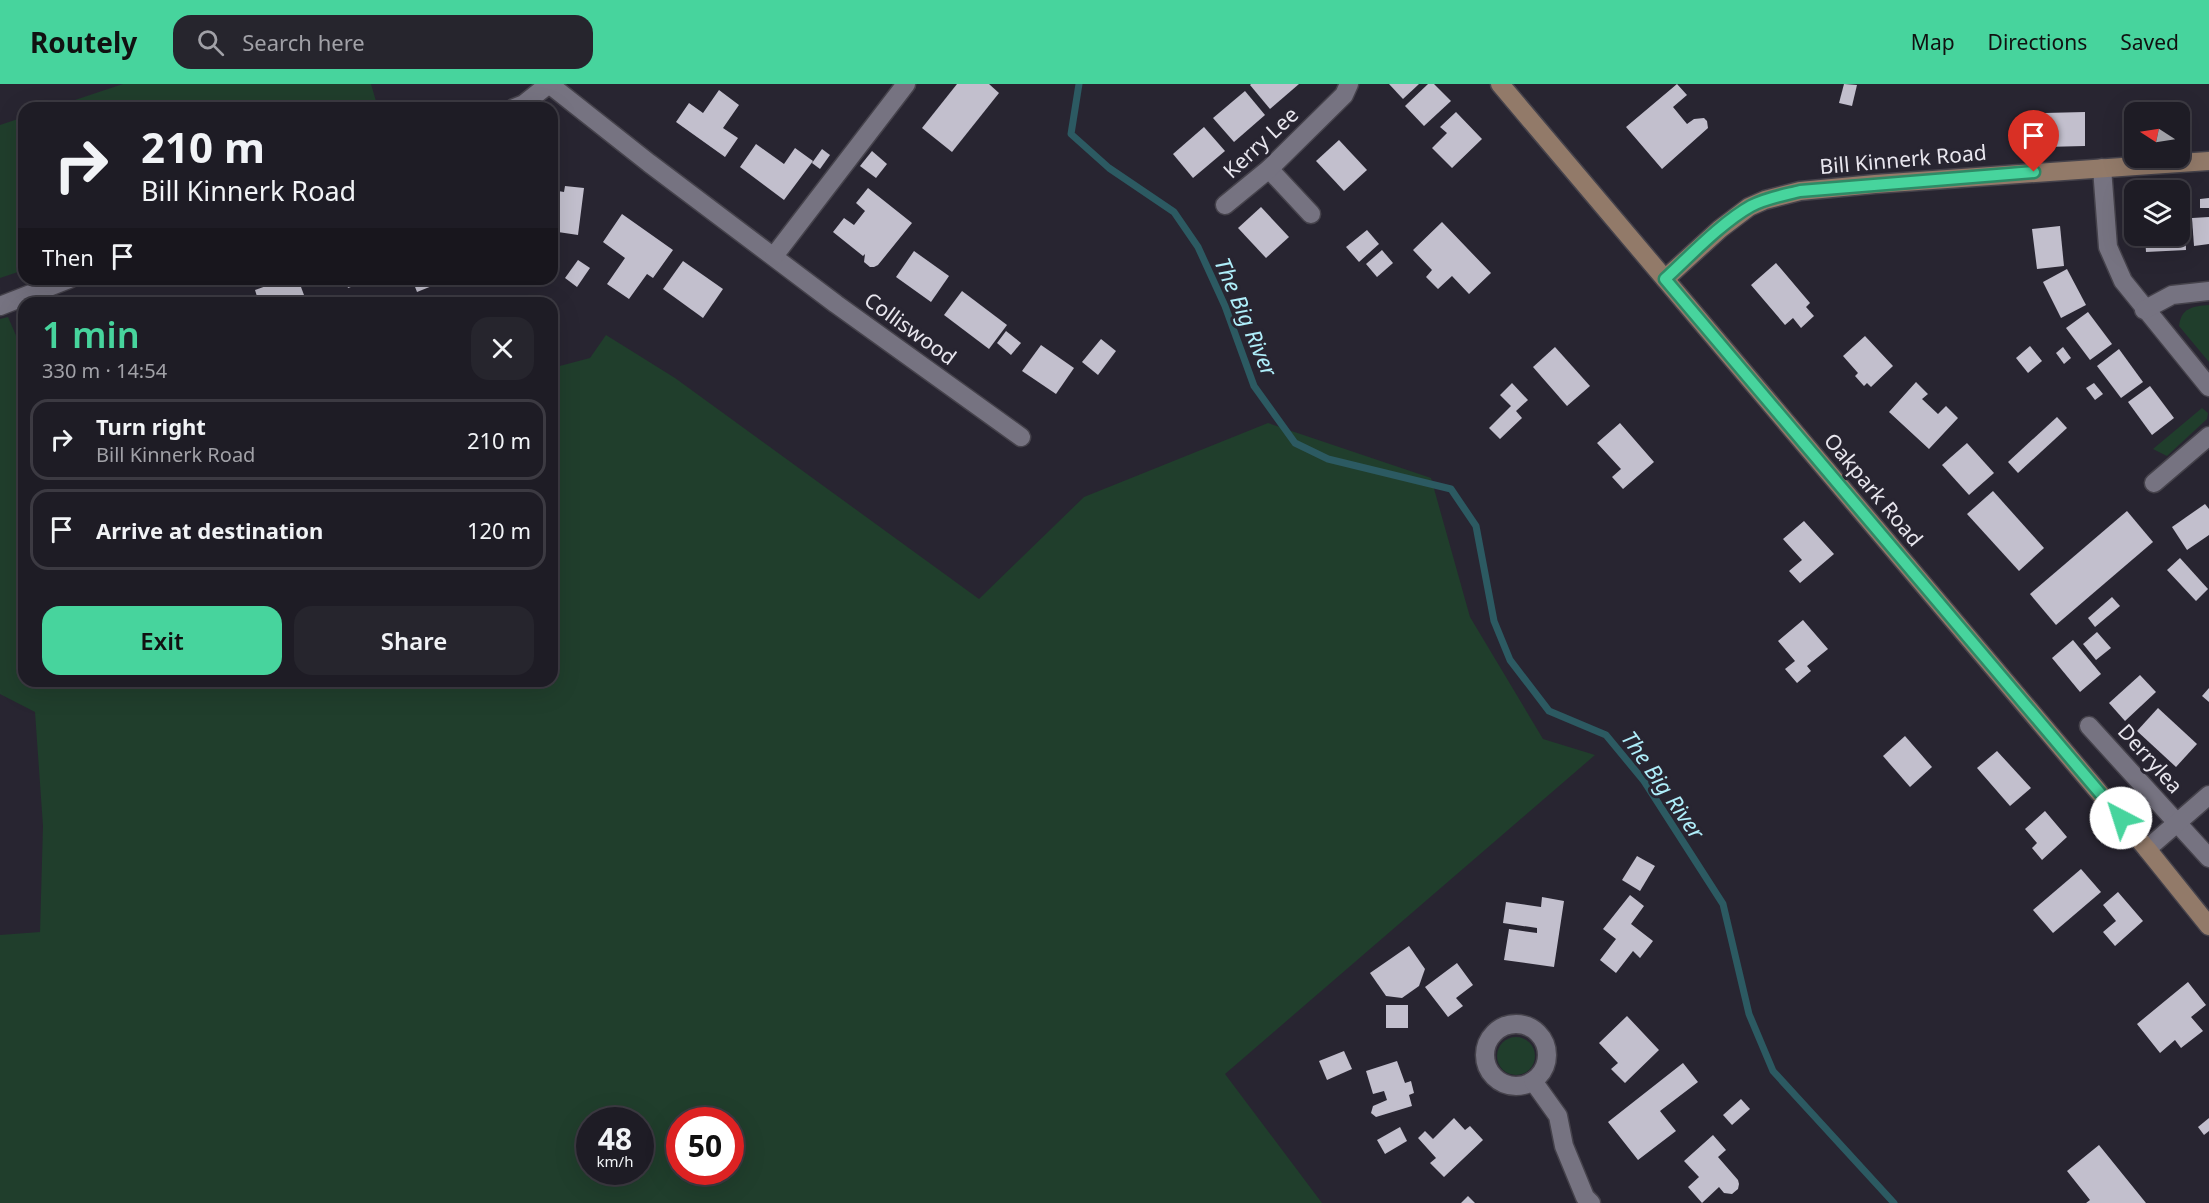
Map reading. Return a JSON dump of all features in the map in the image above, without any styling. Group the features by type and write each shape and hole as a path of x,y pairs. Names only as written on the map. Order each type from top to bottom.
{"main road":[{"name":"Oakpark Road","path":"1500,84 2147,849 2209,926"},
{"name":"Bill Kinnerk Road","path":"1665,279 1720,229 1749,207 1765,200 1800,191 2209,161"}],"street":[{"path":"526,102 549,84"},
{"name":"Colliswood","path":"549,84 649,163 852,316 1021,437"},
{"path":"774,256 906,84"},
{"name":"Kerry Lee","path":"1225,205 1269,169 1344,95 1349,84"},
{"path":"2102,168 2108,247 2122,281 2209,387"},
{"path":"1269,169 1311,214"},
{"path":"23,297 54,285"},
{"path":"2144,310 2172,295 2209,291"},
{"path":"0,306 18,299"},
{"path":"2154,483 2209,436"},
{"name":"Derrylea","path":"2089,726 2209,858"},
{"name":"Derrylea","path":"2147,849 2209,795"},
{"path":"1533,1081 1558,1116 1564,1146 1585,1197 1591,1203"}],"green space":[{"path":"123,84 371,84 376,102 69,102"},
{"path":"18,119 18,272 0,278 0,125"},
{"path":"2209,305 2209,362 2179,326 2182,315 2189,309"},
{"path":"8,317 18,340 18,687 558,687 558,366 590,358 606,335 675,378 979,599 1084,497 1268,423 1431,478 1470,617 1543,739 1595,755 1225,1074 1322,1203 0,1203 0,935 40,932 43,826 35,712 0,694 0,319"},
{"path":"2202,408 2208,413 2207,419 2167,456 2153,449"},
{"path":"1516,1037 1530,1042 1535,1056 1530,1070 1516,1075 1502,1070 1497,1056 1502,1042"}],"building":[{"path":"957,84 989,84 999,93 952,152 922,128"},
{"path":"1251,84 1299,84 1270,109"},
{"path":"1389,84 1419,84 1403,99"},
{"path":"1428,84 1434,84 1451,101 1424,126 1405,106"},
{"path":"1677,84 1687,95 1673,107 1687,124 1694,119 1704,118 1708,128 1662,169 1626,127"},
{"path":"1844,84 1857,85 1852,106 1839,103"},
{"path":"719,90 739,105 723,128 738,138 725,157 676,122 689,103 703,113"},
{"path":"1245,91 1265,115 1234,142 1213,118"},
{"path":"1456,112 1482,139 1452,168 1432,148 1447,133 1440,127"},
{"path":"2085,112 2085,146 2044,147 2044,113"},
{"path":"1204,127 1225,151 1193,178 1173,154"},
{"path":"1339,140 1367,170 1344,191 1316,161"},
{"path":"756,144 784,164 795,148 813,161 784,200 740,167"},
{"path":"822,149 830,155 820,169 812,163"},
{"path":"872,151 887,164 876,178 860,166"},
{"path":"565,186 584,188 578,235 558,232 558,191 564,192"},
{"path":"868,188 912,223 874,267 864,262 865,254 863,256 833,232 844,218 854,225 865,211 856,203"},
{"path":"2209,198 2209,208 2200,208 2200,199"},
{"path":"1261,207 1289,237 1266,258 1238,228"},
{"path":"622,214 673,250 653,278 647,274 629,299 607,284 625,258 603,242"},
{"path":"2209,217 2209,244 2194,246 2192,218"},
{"path":"1442,222 1491,273 1469,294 1452,276 1438,289 1426,277 1432,270 1413,250"},
{"path":"2060,226 2064,266 2037,269 2032,229"},
{"path":"1367,230 1379,244 1359,262 1346,247"},
{"path":"2146,246 2186,246 2186,250 2146,252"},
{"path":"1382,250 1393,263 1377,277 1366,264"},
{"path":"914,251 949,276 931,302 896,277"},
{"path":"578,260 590,268 577,287 565,278"},
{"path":"683,261 723,289 703,318 663,289"},
{"path":"1776,263 1810,303 1806,307 1814,316 1801,328 1793,318 1785,325 1751,285"},
{"path":"2067,269 2086,305 2061,318 2043,282"},
{"path":"269,285 300,285 305,297 257,297 255,290"},
{"path":"414,285 432,285 432,286 417,292"},
{"path":"962,291 1007,325 989,349 944,315"},
{"path":"2088,312 2112,344 2090,360 2066,328"},
{"path":"1006,331 1021,343 1011,355 997,343"},
{"path":"1865,336 1893,366 1871,387 1867,383 1864,386 1855,376 1858,373 1843,356"},
{"path":"1101,339 1116,351 1098,375 1082,362"},
{"path":"1041,345 1074,368 1056,394 1022,371"},
{"path":"2030,346 2042,361 2028,373 2016,358"},
{"path":"1555,347 1590,386 1567,406 1533,367"},
{"path":"2063,347 2071,358 2064,364 2056,353"},
{"path":"2119,349 2143,382 2121,398 2097,366"},
{"path":"1916,382 1928,394 1922,399 1938,414 1946,406 1958,418 1929,449 1889,412"},
{"path":"1512,383 1528,400 1516,411 1522,418 1500,439 1489,428 1511,406 1500,395"},
{"path":"2094,383 2103,394 2095,400 2086,388"},
{"path":"2150,386 2174,418 2152,435 2128,402"},
{"path":"2057,417 2067,428 2018,473 2008,462"},
{"path":"1620,423 1654,462 1623,489 1612,477 1621,469 1597,443"},
{"path":"1967,443 1994,473 1969,495 1942,465"},
{"path":"1993,491 2044,548 2019,571 1967,514"},
{"path":"2205,504 2209,509 2209,535 2187,550 2172,527"},
{"path":"2127,511 2153,542 2056,625 2030,594"},
{"path":"1804,521 1834,554 1800,583 1789,571 1802,560 1783,539"},
{"path":"2180,558 2208,589 2196,601 2167,570"},
{"path":"2112,597 2120,606 2095,627 2088,618"},
{"path":"1803,620 1828,649 1807,666 1811,671 1797,683 1785,669 1795,661 1778,641"},
{"path":"2097,632 2111,648 2096,660 2083,644"},
{"path":"2073,640 2101,674 2080,692 2052,658"},
{"path":"2140,675 2156,692 2125,721 2109,703"},
{"path":"2209,688 2209,702 2202,696"},
{"path":"2158,708 2197,744 2176,767 2137,731"},
{"path":"1905,736 1932,767 1910,787 1883,756"},
{"path":"1997,751 2031,788 2010,806 1977,768"},
{"path":"2045,811 2067,837 2042,860 2032,848 2037,843 2025,829"},
{"path":"1637,856 1655,866 1640,891 1622,880"},
{"path":"2081,869 2101,892 2053,933 2033,910"},
{"path":"2118,892 2143,921 2115,946 2103,932 2116,921 2103,905"},
{"path":"1630,895 1644,906 1631,924 1653,941 1640,958 1633,951 1616,973 1600,960 1616,939 1603,929"},
{"path":"1542,897 1564,901 1554,967 1504,960 1509,929 1537,933 1537,928 1503,923 1506,902 1541,907"},
{"path":"1409,946 1425,969 1419,986 1402,998 1386,996 1370,973"},
{"path":"1457,963 1473,985 1456,998 1463,1006 1448,1017 1425,987"},
{"path":"2188,982 2206,1005 2191,1017 2203,1031 2181,1048 2175,1040 2160,1053 2137,1024"},
{"path":"1386,1005 1408,1005 1408,1028 1386,1028"},
{"path":"1627,1016 1659,1050 1625,1083 1611,1069 1618,1063 1599,1043"},
{"path":"1344,1051 1352,1069 1327,1080 1319,1061"},
{"path":"1397,1061 1405,1083 1411,1081 1414,1093 1409,1095 1412,1106 1376,1117 1371,1113 1373,1106 1387,1100 1384,1091 1373,1094 1366,1071"},
{"path":"1683,1063 1698,1082 1660,1111 1676,1131 1638,1160 1608,1122"},
{"path":"1741,1099 1750,1109 1732,1125 1723,1115"},
{"path":"1454,1118 1465,1130 1470,1126 1483,1140 1444,1177 1430,1163 1436,1158 1418,1138 1425,1131 1433,1139"},
{"path":"2209,1118 2209,1131 2204,1135 2198,1127"},
{"path":"1400,1127 1407,1141 1385,1154 1377,1140"},
{"path":"1713,1135 1726,1150 1718,1157 1739,1184 1738,1189 1732,1194 1724,1193 1719,1187 1702,1203 1688,1187 1699,1177 1684,1161"},
{"path":"2099,1145 2146,1203 2086,1203 2090,1200 2067,1171"},
{"path":"1468,1196 1475,1203 1461,1203"}],"waterway":[{"name":"The Big River","path":"1079,84 1071,134 1109,168 1174,212 1198,247 1225,306 1254,386 1295,443 1328,459 1451,489 1476,526 1494,621 1510,660 1549,711 1606,735 1644,781 1723,904 1749,1014 1773,1071 1894,1203"}],"route":[{"path":"2034,172 1800,191 1765,200 1749,207 1720,229 1665,279 2121,818"}]}
